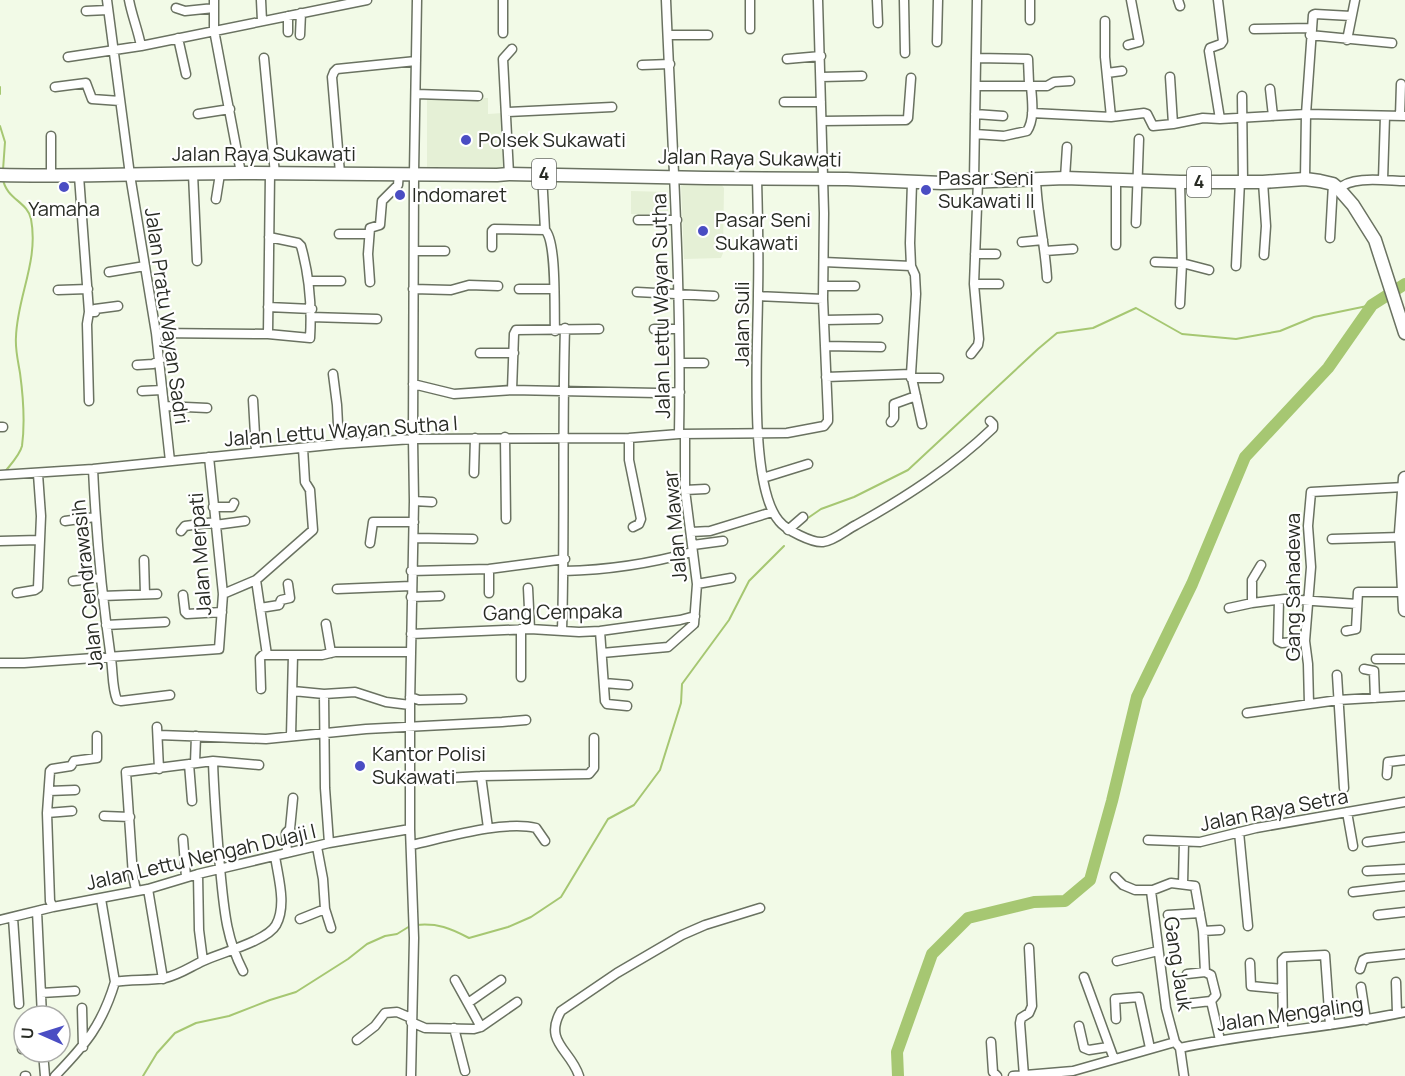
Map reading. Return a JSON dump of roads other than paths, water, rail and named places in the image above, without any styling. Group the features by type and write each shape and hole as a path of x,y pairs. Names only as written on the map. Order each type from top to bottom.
{"highway":[{"name":"Jalan Raya Sukawati","path":"0,175 399,173 497,176 542,174 757,179 824,178 912,183 1065,178 1180,182 1263,182 1305,179 1336,187"},
{"path":"1336,187 1365,223 1382,258 1405,332"},
{"path":"1404,491 1401,537 1405,610"}],"street":[{"name":"Jalan Pratu Wayan Sadri","path":"107,0 130,175 160,360 170,461"},
{"path":"129,0 141,46"},
{"path":"261,0 262,21"},
{"path":"69,57 141,46 367,0"},
{"path":"411,1076 414,938 410,829 410,652 411,571 414,538 412,439 417,0"},
{"path":"502,33 503,0"},
{"name":"Jalan Lettu Wayan Sutha","path":"666,0 677,220 682,434"},
{"path":"750,0 750,29"},
{"path":"818,0 824,178 823,299 826,377 939,378"},
{"path":"877,0 878,23"},
{"path":"904,0 905,53"},
{"path":"938,0 938,42"},
{"path":"971,354 978,345 979,339 974,284 977,0"},
{"path":"1030,0 1030,20"},
{"path":"1128,45 1139,42 1131,0"},
{"path":"1218,0 1223,41 1210,48 1209,51 1220,119"},
{"path":"1347,40 1355,0"},
{"path":"176,8 184,11 214,4 214,30 242,173"},
{"path":"86,11 108,10"},
{"path":"300,35 302,13"},
{"path":"1305,179 1312,16 1315,14 1351,16"},
{"path":"288,16 288,32"},
{"path":"1105,21 1105,57 1111,117"},
{"path":"1254,29 1311,31 1347,40 1392,43"},
{"path":"668,35 708,36"},
{"path":"178,38 186,74"},
{"path":"509,174 503,59 512,49"},
{"path":"787,59 820,56"},
{"path":"264,57 273,174 269,237 268,334"},
{"path":"975,134 1004,136 1027,131 1032,113 1028,58 976,58"},
{"path":"340,173 332,77 334,72 337,69 416,61"},
{"path":"642,65 670,64"},
{"path":"1107,73 1122,71"},
{"path":"821,77 862,76"},
{"path":"1170,77 1173,124"},
{"path":"822,121 906,120 911,78"},
{"path":"976,86 1047,86 1054,82 1070,81"},
{"path":"55,87 86,83 92,99 120,101"},
{"path":"1032,113 1111,117 1144,113 1147,114 1153,126 1203,118 1306,114 1402,116 1401,84"},
{"path":"1270,89 1273,116"},
{"path":"416,94 478,96"},
{"path":"1236,267 1241,181 1242,96"},
{"path":"784,102 821,102"},
{"path":"507,112 612,107"},
{"path":"198,114 230,109"},
{"path":"975,114 1003,116"},
{"path":"1383,180 1385,116"},
{"path":"47,176 51,136"},
{"path":"1136,223 1139,139"},
{"path":"1065,178 1067,147"},
{"path":"370,282 368,234 371,226 380,224 382,201 398,185 399,173"},
{"path":"193,174 197,261"},
{"path":"216,199 220,174"},
{"path":"542,174 545,230 548,233 553,255 555,331"},
{"path":"79,176 89,312 87,324 89,401"},
{"name":"Jalan Suli","path":"757,179 758,434 763,477 772,512"},
{"path":"1036,179 1037,211 1045,250 1047,278"},
{"path":"1116,181 1116,245"},
{"path":"1330,238 1336,187 1360,181 1405,181"},
{"path":"1180,182 1180,304"},
{"path":"1263,182 1266,226 1264,255"},
{"path":"912,183 911,266 915,275 916,294 911,376 922,424"},
{"path":"638,220 677,220"},
{"path":"492,247 494,229 545,230"},
{"path":"339,234 368,234"},
{"path":"156,333 268,334 309,338 312,313 310,281 300,244 269,237"},
{"path":"1022,242 1043,240"},
{"path":"1045,250 1073,249"},
{"path":"414,251 445,251"},
{"path":"975,254 996,254"},
{"path":"1155,262 1181,260 1209,270"},
{"path":"824,262 911,266"},
{"path":"109,272 145,266"},
{"path":"310,281 341,280"},
{"path":"974,284 999,284"},
{"path":"413,290 451,290 469,285 498,286"},
{"path":"824,286 855,286"},
{"path":"519,289 554,290"},
{"path":"58,290 88,290"},
{"path":"637,292 714,296"},
{"path":"758,296 823,299"},
{"path":"89,312 118,306"},
{"path":"268,307 377,319"},
{"path":"824,320 878,319"},
{"path":"562,631 565,559 563,391 565,328"},
{"path":"512,390 516,330 599,329"},
{"path":"654,329 679,329"},
{"path":"825,346 881,347"},
{"path":"480,353 514,353"},
{"path":"137,365 153,364 160,360"},
{"path":"680,363 704,363"},
{"path":"333,374 339,444"},
{"name":"Jalan Lettu Wayan Sutha I","path":"0,475 38,474 339,444 412,439 629,438 682,434 787,433 826,425 828,416 826,377"},
{"path":"413,384 453,394 512,390 680,392"},
{"path":"142,391 162,390"},
{"path":"891,422 894,417 894,404 916,396"},
{"path":"253,400 256,452"},
{"path":"164,406 207,408"},
{"path":"691,532 710,531 772,512 788,530 810,539 826,541 906,496 965,455 993,428 990,421"},
{"name":"Jalan Mawar","path":"682,434 685,490 697,584 695,616"},
{"path":"505,437 506,519"},
{"path":"474,473 475,438"},
{"path":"629,438 629,460 641,519 639,524 633,527"},
{"path":"223,594 256,580 313,530 310,490 305,482 303,448"},
{"name":"Jalan Merpati","path":"111,656 219,649 223,594 209,457"},
{"path":"763,477 808,464"},
{"name":"Jalan Cendrawasih","path":"93,469 100,578 115,696 117,700 122,700 170,695"},
{"path":"17,593 38,588 41,516 38,474"},
{"path":"685,490 705,489"},
{"name":"Gang Sahadewa","path":"1308,704 1308,664 1305,641 1311,563 1308,526 1311,492 1404,491"},
{"path":"414,501 432,502"},
{"path":"213,507 232,507 234,503"},
{"path":"65,522 95,517"},
{"path":"788,530 803,517"},
{"path":"181,531 185,526 245,521"},
{"path":"370,543 371,525 374,522 414,522"},
{"path":"1332,539 1401,537"},
{"path":"414,538 473,539"},
{"path":"0,541 39,540"},
{"path":"564,571 622,568 652,563 692,548 723,541"},
{"path":"411,571 489,569 565,559"},
{"path":"144,560 145,594"},
{"path":"1252,603 1252,580 1261,565"},
{"path":"489,569 489,593"},
{"path":"74,581 100,578"},
{"path":"697,584 731,578"},
{"path":"256,580 267,655"},
{"path":"260,608 279,605 281,600 290,598 288,584"},
{"path":"337,589 411,586"},
{"path":"521,677 528,588"},
{"path":"1346,631 1356,629 1358,592 1404,599"},
{"path":"102,596 157,594"},
{"path":"183,595 185,612 188,614 222,612"},
{"path":"411,597 440,596"},
{"path":"1279,600 1278,641 1282,643 1305,641"},
{"path":"1229,608 1279,600 1357,604"},
{"path":"602,653 668,647 691,628 695,616"},
{"name":"Gang Cempaka","path":"411,634 525,629 600,631 695,616"},
{"path":"106,625 165,621"},
{"path":"326,624 331,653"},
{"path":"600,631 607,703 627,706"},
{"path":"261,689 260,658 267,655 322,656 331,653 410,652"},
{"path":"291,736 293,655"},
{"path":"0,663 111,656"},
{"path":"1376,659 1405,659"},
{"path":"1364,669 1374,671 1375,698"},
{"path":"1337,675 1344,788"},
{"path":"604,683 628,684"},
{"path":"293,691 324,694 355,692 391,704 419,700 462,699"},
{"path":"324,694 329,843"},
{"path":"1247,713 1338,700 1405,696"},
{"path":"159,769 158,731 196,736 266,739 366,729 526,720"},
{"path":"53,907 50,901 47,845 51,769 71,766 74,761 97,758 97,736"},
{"path":"192,801 192,764 196,736"},
{"path":"410,780 590,774 594,768 594,738"},
{"path":"1387,775 1388,762 1405,760"},
{"path":"213,761 222,898 233,951 243,971"},
{"path":"136,890 132,876 126,772 213,761 259,765"},
{"path":"481,776 488,828"},
{"path":"49,791 75,790"},
{"path":"287,853 286,833 290,829 293,798"},
{"name":"Jalan Raya Setra","path":"1148,840 1184,842 1209,840 1239,832 1405,802"},
{"path":"47,813 72,811"},
{"path":"1347,812 1353,846"},
{"path":"104,816 130,817"},
{"path":"411,845 488,828 535,828 545,841"},
{"name":"Jalan Lettu Nengah Duaji I","path":"0,920 53,907 148,889 186,877 329,843 410,829"},
{"path":"1239,832 1248,926"},
{"path":"1366,842 1405,837"},
{"path":"183,839 186,877"},
{"path":"1184,842 1184,884"},
{"path":"317,847 323,879 325,909 332,928"},
{"path":"115,982 163,979 233,951 270,932 276,925 281,904 276,856"},
{"path":"1367,871 1405,869"},
{"path":"198,874 199,930 204,961"},
{"path":"1115,877 1123,885 1132,889 1151,891 1166,886 1168,883 1193,885 1196,888 1203,931 1204,972"},
{"path":"1353,892 1405,886"},
{"path":"148,889 163,979"},
{"name":"Gang Jauk","path":"1151,891 1166,1008 1178,1045 1184,1076"},
{"path":"56,1076 83,1047 102,1016 115,982 100,898"},
{"path":"579,1076 560,1046 555,1033 555,1021 561,1011 617,973 682,935 705,925 760,908"},
{"path":"300,919 325,909"},
{"path":"37,911 42,1004"},
{"path":"1378,915 1405,912"},
{"path":"1168,915 1200,913"},
{"path":"13,918 19,1004"},
{"path":"1203,931 1220,930"},
{"path":"1023,1076 1020,1021 1029,1013 1032,1006 1029,948"},
{"path":"1117,961 1158,951"},
{"path":"1360,969 1363,960 1367,958 1405,954"},
{"path":"1283,1031 1283,958 1325,956 1330,1025"},
{"path":"1250,963 1251,987 1282,989"},
{"path":"1185,1004 1211,1001 1216,995 1211,975 1204,972 1187,974"},
{"path":"1084,977 1113,1059"},
{"path":"455,980 481,1027"},
{"path":"468,1003 501,980"},
{"path":"1396,982 1401,1013"},
{"path":"1361,987 1366,1020"},
{"path":"42,993 75,991"},
{"path":"1116,1019 1115,999 1139,997 1150,1048"},
{"path":"1211,1001 1220,1040"},
{"path":"357,1040 375,1026 385,1013 397,1012 426,1028 474,1029 481,1027 517,1002"},
{"path":"82,1008 83,1047"},
{"name":"Jalan Mengaling","path":"1013,1076 1040,1076 1073,1071 1150,1048 1366,1020 1401,1013"},
{"path":"1079,1026 1084,1048 1089,1050 1108,1047"},
{"path":"454,1028 465,1071"},
{"path":"990,1042 993,1072 997,1076"}],"waterway":[{"path":"0,87 0,94"},
{"path":"0,126 5,142 3,170"},
{"path":"3,179 8,191 29,213 33,234 30,264 17,322 16,337 23,400 22,446 4,473"},
{"path":"898,1076 897,1052 932,954 968,918 1034,902 1065,901 1090,880 1137,697 1192,584 1245,457 1328,368 1372,305 1405,284"},
{"path":"805,520 821,509 854,497 908,470 1057,333 1093,328 1136,308 1182,334 1236,339 1280,331 1314,317 1372,305"},
{"path":"416,925 444,927 469,938 508,927 531,917 561,897 608,819 634,805 660,770 681,703 682,684 729,620 749,581 784,546"},
{"path":"143,1076 157,1053 175,1033 196,1023 229,1016 296,992 367,944 385,936 397,934 410,926"}],"place":[{"name":"Polsek Sukawati","path":"466,140"},
{"name":"Yamaha","path":"64,187"},
{"name":"Pasar Seni Sukawati II","path":"926,190"},
{"name":"Indomaret","path":"400,195"},
{"name":"Pasar Seni Sukawati","path":"703,231"},
{"name":"Kantor Polisi Sukawati","path":"360,766"}]}
